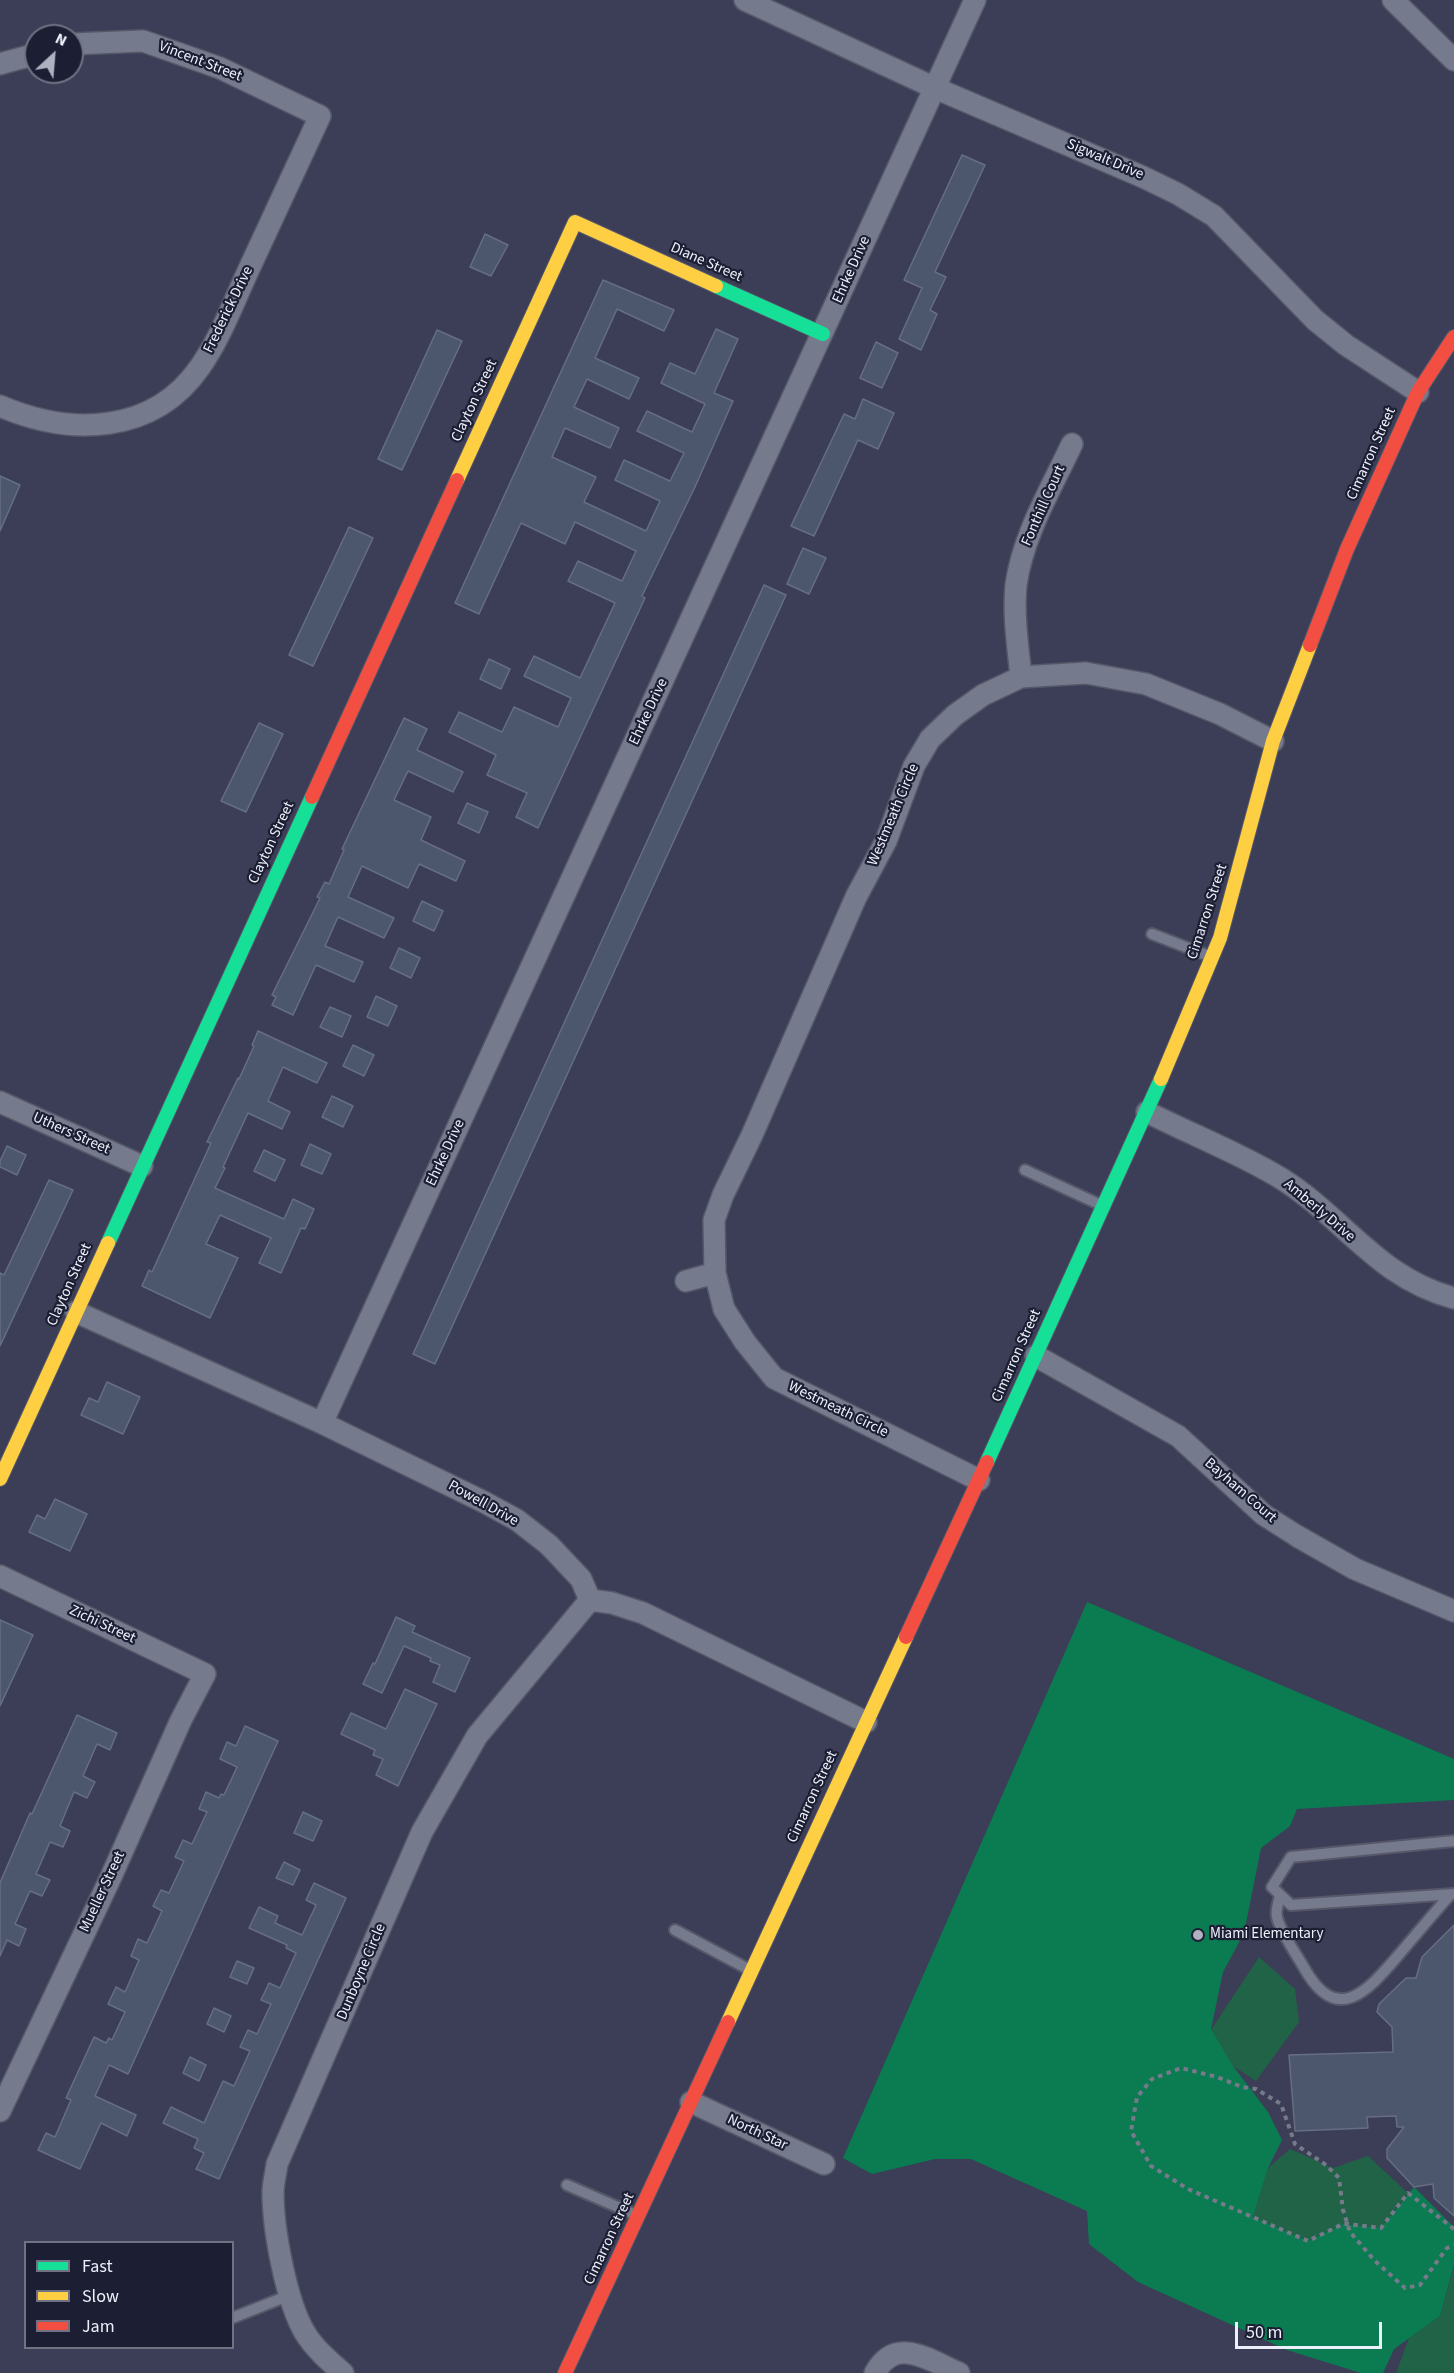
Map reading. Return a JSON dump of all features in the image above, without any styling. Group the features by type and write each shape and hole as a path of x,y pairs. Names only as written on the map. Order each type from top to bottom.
{"street":[{"name":"Sigwalt Drive","path":"745,0 935,88 1143,177 1214,216 1315,320 1346,345 1418,392"},
{"name":"Ehrke Drive","path":"322,1423 975,0"},
{"path":"1393,0 1454,60"},
{"name":"Vincent Street","path":"84,43 143,41 220,68 320,116"},
{"path":"0,64 24,57"},
{"name":"Frederick Drive","path":"0,406 50,423 77,426 111,424 151,410 179,390 200,368 212,348 320,116"},
{"name":"Diane Street","path":"575,222 822,334"},
{"name":"Clayton Street","path":"0,1479 575,222"},
{"name":"Cimarron Street","path":"564,2373 639,2217 750,1970 979,1480 1147,1112 1212,958 1236,884 1273,741 1347,549 1418,392 1454,337"},
{"name":"Fonthill Court","path":"1021,677 1015,610 1018,575 1030,533 1072,444"},
{"name":"Westmeath Circle","path":"979,1480 774,1378 745,1342 724,1309 715,1273 714,1220 723,1195 752,1135 856,897 886,841 914,766 930,739 955,716 983,695 1021,677 1086,673 1146,684 1220,714 1273,741"},
{"name":"Uthers Street","path":"0,1102 142,1166"},
{"name":"Amberly Drive","path":"1147,1112 1282,1179 1390,1269 1432,1293 1454,1298"},
{"path":"686,1281 715,1273"},
{"name":"Powell Drive","path":"76,1312 322,1423 517,1520 549,1545 581,1579 590,1600"},
{"name":"Bayham Court","path":"1036,1356 1178,1436 1264,1515 1297,1536 1355,1569 1454,1611"},
{"name":"Zichi Street","path":"0,1576 205,1674"},
{"path":"590,1600 612,1603 643,1613 866,1722"},
{"name":"Dunboyne Circle","path":"344,2373 326,2359 304,2332 290,2295 275,2229 273,2190 277,2164 422,1832 477,1736 590,1600"},
{"name":"Mueller Street","path":"0,2110 205,1674"},
{"name":"North Star","path":"691,2102 824,2164"},
{"path":"875,2373 885,2358 901,2351 922,2356 959,2373"}],"lane":[{"path":"1152,934 1212,958"},
{"path":"1025,1170 1103,1206"},
{"path":"1452,1894 1291,1905 1272,1887 1291,1857 1454,1841"},
{"path":"1280,1895 1276,1916 1315,1988 1324,1994 1340,1998 1355,1997 1373,1985 1452,1894"},
{"path":"675,1930 750,1970"},
{"path":"567,2185 639,2217"},
{"path":"234,2317 290,2295"}],"path":[{"path":"1454,2229 1408,2193 1381,2228 1348,2224 1343,2224 1308,2241 1188,2189 1151,2166 1131,2131 1137,2097 1152,2079 1181,2068 1217,2077 1242,2087 1256,2089 1281,2104 1295,2144 1326,2165 1339,2178 1343,2210 1348,2224 1350,2232 1375,2261 1405,2288 1420,2285 1447,2248 1454,2245"}],"green space":[{"name":"Miami Elementary","path":"1087,1602 1454,1759 1454,1800 1297,1809 1290,1826 1261,1848 1244,1933 1223,1972 1211,2029 1233,2066 1268,2112 1282,2140 1268,2168 1253,2217 1308,2241 1343,2224 1381,2228 1414,2187 1454,2227 1454,2265 1440,2316 1394,2349 1383,2373 1361,2373 1287,2350 1138,2282 1089,2244 1087,2211 971,2159 935,2159 872,2174 843,2158"},
{"path":"1259,1957 1295,1989 1299,2022 1256,2081 1233,2066 1211,2030"},
{"path":"1290,2149 1333,2168 1368,2156 1408,2193 1381,2228 1343,2224 1308,2241 1253,2217 1268,2168"},
{"path":"1454,2267 1454,2373 1396,2373 1409,2338 1440,2316"}],"building":[{"path":"962,155 985,165 935,272 946,277 930,310 937,314 921,350 899,339 922,288 904,280"},
{"path":"485,234 508,245 491,276 470,267"},
{"path":"603,280 674,310 664,331 617,309 595,358 639,378 629,399 587,379 574,407 619,428 610,448 565,428 552,457 596,477 584,502 646,531 660,501 615,480 624,460 670,481 684,453 637,431 647,411 692,432 705,404 661,383 670,363 695,374 716,329 738,339 714,393 733,401 538,828 516,817 527,793 487,775 496,755 449,732 459,712 502,732 514,707 558,727 571,698 524,676 534,656 580,678 615,603 568,581 578,561 622,581 636,551 575,522 565,544 521,523 479,614 455,603"},
{"path":"437,330 462,341 402,470 378,459"},
{"path":"876,342 898,353 882,388 860,378"},
{"path":"863,399 894,413 878,449 858,440 814,536 791,526 844,414 855,419"},
{"path":"0,476 20,485 0,531"},
{"path":"349,527 373,538 313,666 289,655"},
{"path":"803,548 826,558 809,594 787,584"},
{"path":"764,585 786,595 435,1364 413,1354"},
{"path":"489,659 510,669 501,689 480,679"},
{"path":"404,718 427,729 417,750 463,772 453,792 408,771 394,800 431,817 421,840 465,861 456,881 419,864 408,888 362,866 348,897 394,918 384,938 338,917 325,946 363,962 354,982 316,965 293,1015 272,1005 276,997 272,995 320,898 317,897 325,882 329,884 344,850 342,849"},
{"path":"259,723 283,734 246,812 221,801"},
{"path":"467,803 488,812 479,833 458,823"},
{"path":"422,901 443,911 434,931 413,921"},
{"path":"399,948 420,958 411,978 390,968"},
{"path":"376,996 397,1006 388,1026 367,1017"},
{"path":"330,1007 351,1016 342,1037 320,1027"},
{"path":"258,1031 327,1063 317,1083 283,1067 268,1101 290,1112 282,1129 248,1113 215,1188 284,1219 293,1199 314,1209 305,1229 301,1228 281,1273 259,1263 271,1238 220,1215 206,1244 238,1258 210,1318 142,1286 149,1270 152,1272 211,1143 207,1142 239,1079 254,1046 252,1045"},
{"path":"353,1045 374,1055 364,1076 343,1066"},
{"path":"332,1096 353,1106 343,1127 322,1117"},
{"path":"310,1144 331,1154 322,1174 301,1165"},
{"path":"7,1146 26,1155 17,1175 0,1167 0,1161"},
{"path":"264,1150 285,1160 275,1181 254,1171"},
{"path":"49,1180 73,1190 0,1346 0,1273 4,1275"},
{"path":"107,1382 140,1397 123,1434 81,1415 89,1398 98,1402"},
{"path":"55,1499 87,1514 70,1551 29,1532 37,1515 45,1519"},
{"path":"396,1617 415,1626 412,1632 470,1658 455,1692 433,1682 440,1665 430,1661 431,1658 404,1646 382,1693 363,1684 373,1663 375,1664"},
{"path":"0,1620 33,1635 0,1706"},
{"path":"405,1689 437,1704 398,1786 376,1775 383,1759 373,1755 375,1750 341,1734 351,1713 386,1729"},
{"path":"77,1715 117,1733 110,1750 97,1744 83,1776 95,1782 87,1798 74,1792 60,1826 70,1831 63,1847 50,1842 36,1874 50,1880 42,1896 30,1891 15,1924 26,1929 19,1946 7,1940 0,1956 0,1883 30,1813 32,1814"},
{"path":"245,1726 278,1741 128,2074 109,2065 95,2096 136,2115 127,2136 101,2123 80,2169 38,2150 46,2133 55,2137 71,2100 66,2098 94,2037 106,2043 109,2038 112,2040 125,2012 108,2004 116,1987 125,1992 139,1960 131,1956 138,1939 147,1943 162,1911 153,1906 161,1890 169,1893 184,1861 175,1857 183,1840 192,1844 207,1812 199,1809 206,1792 219,1798 221,1794 224,1795 237,1767 220,1759 227,1742 236,1746"},
{"path":"303,1812 322,1821 313,1841 294,1833"},
{"path":"284,1862 300,1870 293,1885 276,1878"},
{"path":"314,1883 346,1898 219,2179 196,2169 204,2153 194,2148 198,2139 163,2123 171,2107 204,2123 223,2081 234,2086 250,2051 240,2047 248,2030 257,2034 271,2004 261,2000 269,1983 280,1988 296,1953 286,1948 287,1945 249,1928 259,1907 278,1916 275,1923 302,1935 316,1905 306,1900"},
{"path":"1454,1925 1454,2216 1434,2198 1433,2184 1414,2187 1387,2158 1387,2149 1404,2127 1397,2127 1396,2116 1367,2117 1368,2128 1295,2131 1289,2055 1393,2052 1392,2027 1377,2012 1379,2004 1406,1978 1416,1978 1422,1957"},
{"path":"237,1961 254,1968 247,1984 230,1977"},
{"path":"214,2008 231,2016 224,2032 207,2024"},
{"path":"190,2057 206,2065 199,2081 183,2073"}],"traffic: fast":[{"path":"716,286 823,334"},
{"path":"108,1243 312,797"},
{"path":"987,1462 1161,1079"}],"traffic: slow":[{"path":"457,480 575,222 716,286"},
{"path":"1161,1079 1220,938 1273,741 1310,645"},
{"path":"0,1479 108,1243"},
{"path":"728,2022 906,1637"}],"traffic: jam":[{"path":"1310,645 1347,549 1418,392 1454,337"},
{"path":"312,797 457,480"},
{"path":"906,1637 987,1462"},
{"path":"565,2373 728,2022"}],"place":[{"name":"Miami Elementary","path":"1198,1935"}]}
